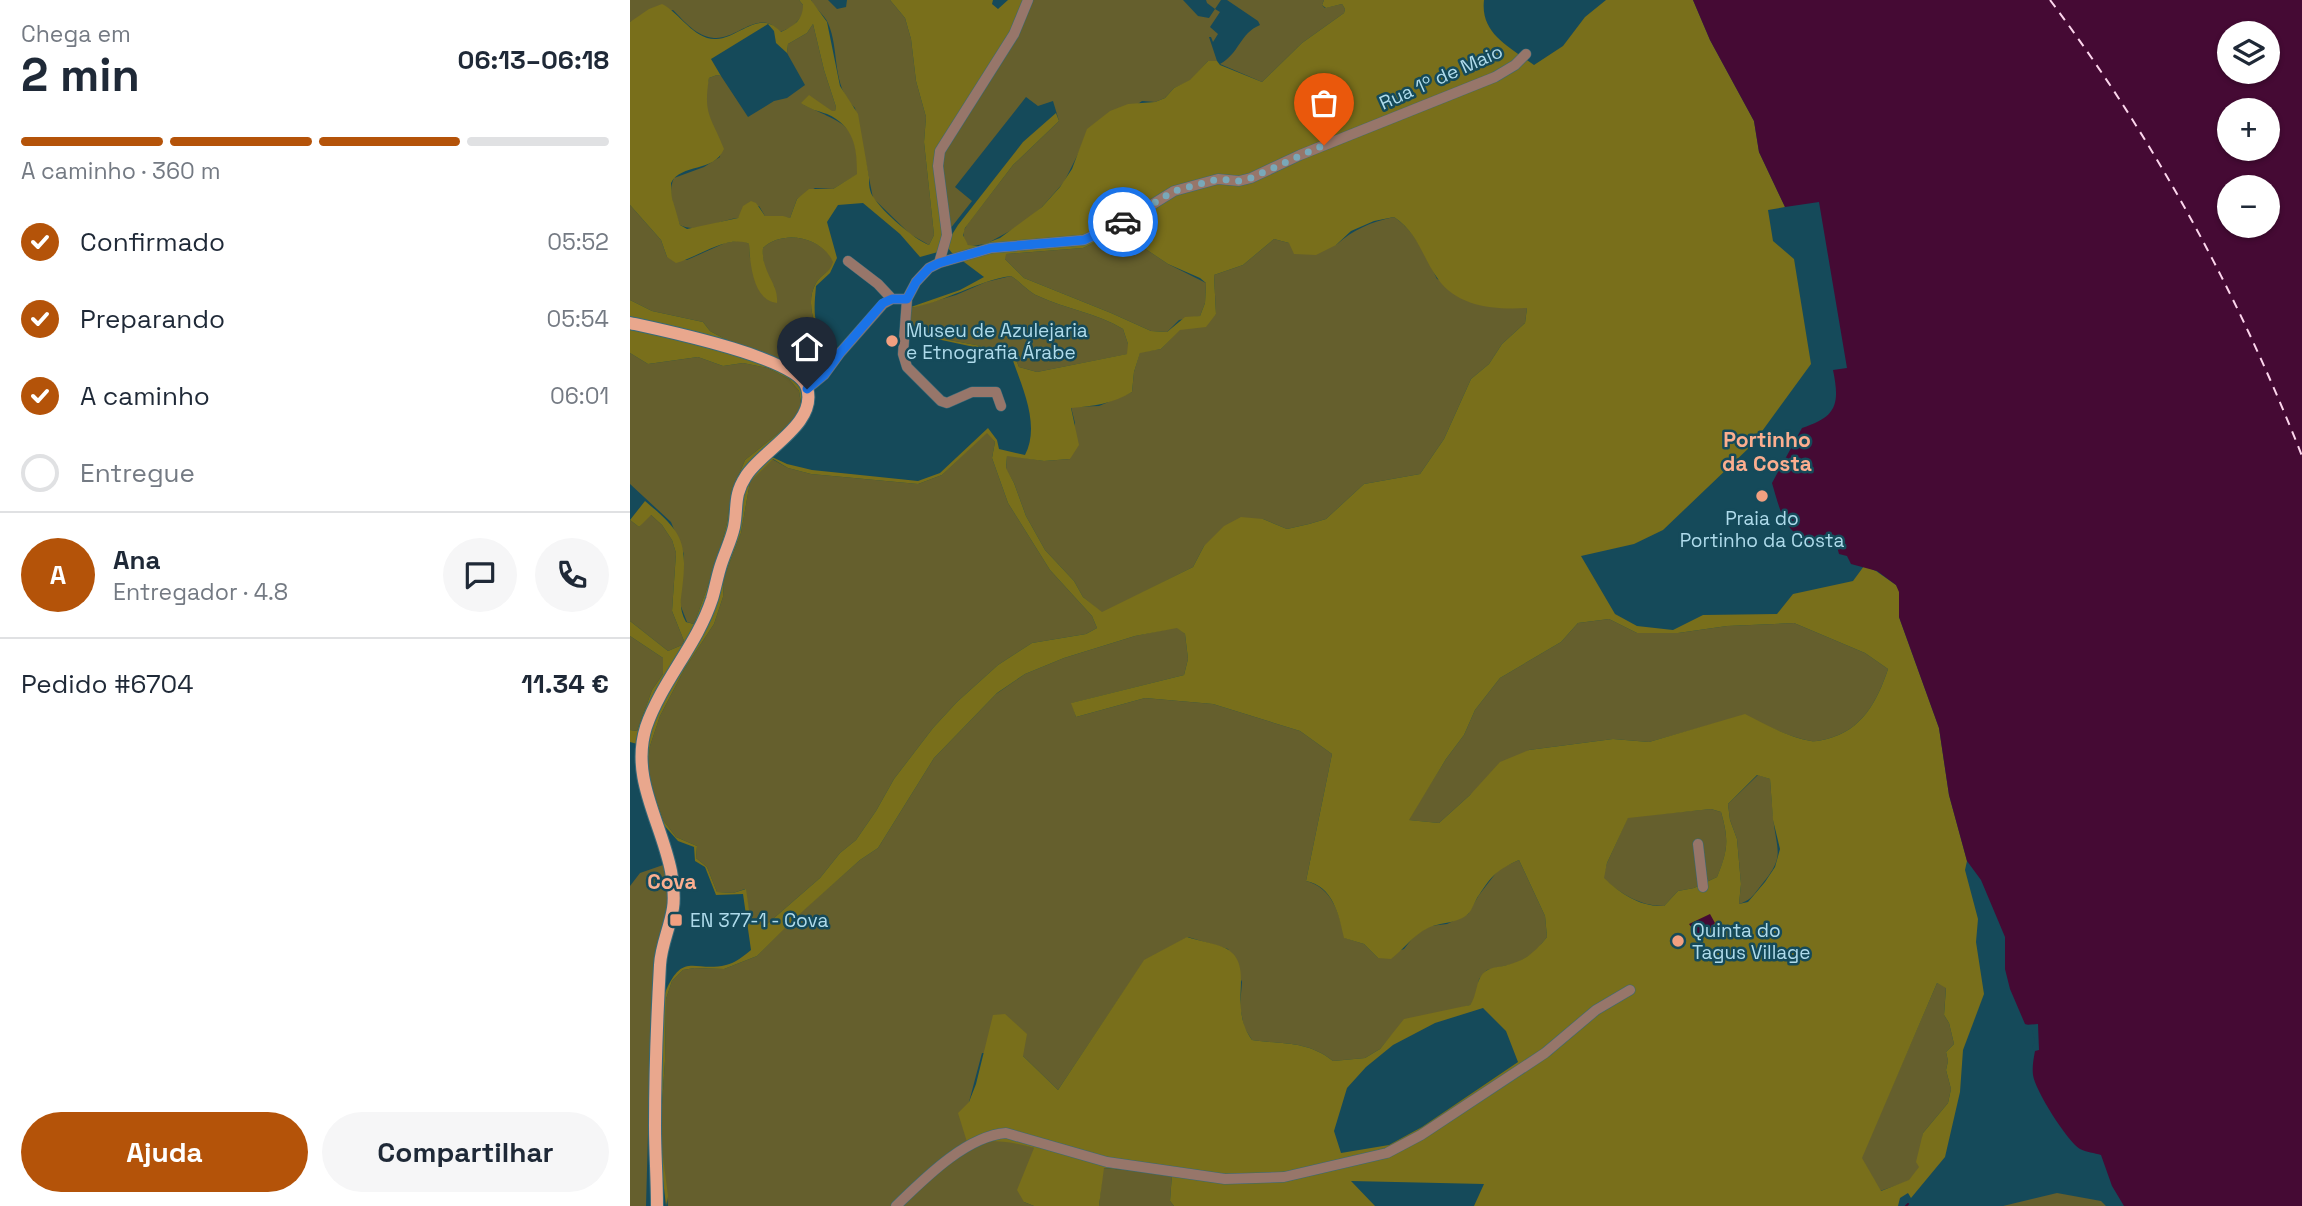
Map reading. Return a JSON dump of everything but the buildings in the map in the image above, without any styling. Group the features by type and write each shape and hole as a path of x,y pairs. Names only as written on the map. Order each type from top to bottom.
{"main road":[{"path":"630,323 689,336 777,364 796,373 807,389 808,404 799,424 765,453 746,475 736,495 734,526 712,598 702,624 655,706 645,729 640,753 641,780 662,837 674,892 673,909 660,962 655,1116 657,1206"}],"street":[{"path":"939,263 947,235 938,166 940,151 1014,34 1028,0"},
{"name":"Rua 1º de Maio","path":"907,299 916,282 929,268 939,263 991,248 1084,240 1129,219 1174,191 1218,179 1239,181 1251,178 1300,155 1495,77 1515,65 1526,54"},
{"path":"848,261 878,284 892,299"},
{"path":"807,389 824,375 883,303 892,299 907,299 903,354 907,367 941,401 947,402 972,392 996,392 1001,406"},
{"path":"1698,844 1703,887"},
{"path":"896,1206 929,1174 964,1149 993,1134 1006,1133 1107,1162 1225,1179 1284,1177 1387,1153 1421,1135 1545,1053 1596,1010 1630,989"}],"shaded area":[{"path":"630,0 799,0 803,5 803,15 792,27 780,32 772,25 756,23 714,38 696,31 673,10 630,22"},
{"path":"799,0 811,0 827,22 840,86 858,114 872,196 899,224 929,245 934,235 924,142 926,117 916,81 911,39 905,18 890,0 993,0 992,4 998,9 1008,0 1026,0 1019,19 941,146 945,235 938,252 920,257 900,234 863,203 838,205 827,222 837,258 830,273 816,286 815,311 817,325 829,353 814,320 811,301 812,292 818,280 830,269 833,262 828,253 820,247 801,238 791,237 771,242 763,248 763,257 775,289 777,303 763,296 754,280 749,244 722,244 676,263 667,257 661,240 630,205 630,22 662,4 694,31 708,38 725,37 757,23 765,23 773,25 781,32 797,22 803,5","holes":["768,24 774,31 776,43 787,53 788,44 807,33 813,24 836,107 835,111 832,111 809,95 801,103 836,119 848,131 855,146 857,174 833,189 809,189 797,199 790,218 765,216 756,203 751,201 743,206 738,218 687,229 680,225 672,198 671,183 682,173 713,162 724,149 709,115 709,78 721,76 711,59"]},
{"path":"811,0 828,0 837,9 846,7 847,0 890,0 905,18 911,39 916,81 926,117 924,142 934,235 929,245 910,234 873,198 855,108 842,89 832,34 828,23"},
{"path":"1030,0 1183,0 1198,16 1209,18 1215,9 1220,12 1210,27 1218,34 1213,42 1209,37 1217,61 1208,61 1190,81 1174,88 1165,98 1155,102 1142,101 1084,142 1064,182 1042,207 1019,226 986,244 970,246 965,243 963,232 967,225 1013,165 1059,121 1053,101 1038,106 1026,97 955,187 972,201 950,229 941,157"},
{"path":"1206,0 1221,0 1215,9 1207,3"},
{"path":"1227,0 1324,0 1322,5 1325,8 1342,4 1345,9 1344,13 1302,43 1262,82 1220,64 1231,55 1248,33 1260,25"},
{"path":"1324,0 1484,0 1484,12 1492,31 1534,65 1563,46 1585,17 1606,0 1693,0 1710,40 1754,121 1759,152 1785,207 1768,210 1773,241 1794,259 1811,364 1752,445 1663,530 1634,544 1581,556 1615,614 1637,626 1673,630 1703,615 1777,614 1793,594 1853,581 1864,566 1896,585 1900,592 1899,617 1939,728 1949,795 1967,861 1965,870 1978,919 1976,942 1984,994 1963,1050 1960,1092 1945,1157 1911,1198 1908,1193 1900,1198 1898,1206 1474,1206 1484,1184 1351,1181 1375,1206 1174,1206 1170,1201 1172,1174 1104,1168 1099,1206 1034,1206 1024,1202 1017,1190 1034,1148 1001,1142 967,1142 958,1113 969,1102 976,1084 993,1015 1005,1014 1027,1034 1023,1056 1058,1090 1144,960 1187,937 1225,948 1237,960 1241,975 1242,1018 1252,1040 1304,1046 1333,1061 1365,1058 1380,1049 1404,1019 1470,1005 1482,974 1525,958 1547,937 1545,916 1519,860 1500,870 1492,878 1464,917 1423,931 1391,959 1378,958 1364,944 1344,938 1337,911 1329,895 1315,884 1306,881 1332,754 1300,731 1213,704 1145,698 1076,717 1071,703 1184,675 1188,659 1185,634 1177,628 1135,636 1064,658 1025,674 997,693 934,758 878,848 860,860 757,956 724,969 683,970 672,981 666,999 660,1133 668,1196 666,1206 658,1135 665,993 671,980 684,967 726,965 751,950 743,894 716,895 705,867 695,861 694,847 678,841 662,823 645,775 648,747 630,742 630,730 637,731 652,690 663,674 663,658 630,636 630,621 668,651 682,645 684,641 672,611 676,553 672,540 651,515 639,527 630,520 645,501 675,530 683,548 682,610 686,622 694,624 718,558 732,491 745,460 797,418 801,403 799,391 789,379 768,368 743,363 723,366 698,357 648,364 630,353 630,300 652,311 703,322 710,331 734,344 814,372 823,368 829,355 827,366 821,372 808,374 811,400 772,457 787,464 812,470 918,481 940,473 988,428 997,440 999,449 1025,455 1031,431 1030,418 1011,355 923,336 912,332 908,323 908,308 960,290 984,277 952,253 948,248 948,241 1023,142 1056,113 1059,121 1013,165 965,228 963,235 968,245 979,246 1000,238 1042,207 1072,169 1087,129 1110,111 1128,104 1155,102 1165,98 1174,88 1190,80 1208,61 1217,61 1220,65 1262,82 1302,43 1344,13 1342,4 1326,8 1322,5","holes":["1394,217 1415,238 1438,279 1456,296 1478,305 1527,308 1525,323 1502,344 1489,364 1471,379 1444,439 1420,474 1364,484 1326,519 1309,524 1287,529 1263,519 1241,517 1224,526 1204,546 1193,567 1102,612 1083,597 1074,581 1045,550 1026,516 1006,468 1007,456 1044,461 1070,459 1079,445 1071,408 1103,404 1132,392 1140,353 1161,349 1180,330 1206,327 1216,314 1214,275 1243,265 1274,239 1289,243 1294,254 1316,255 1336,245 1351,231 1374,221","1110,235 1126,236 1168,264 1206,283 1205,303 1200,316 1185,317 1167,332 1151,331 1024,278 1005,259 1006,254 1083,248","1011,276 1031,292 1123,329 1128,344 1127,354 1037,372 1019,367 1013,352 928,336 912,326 910,308 986,282","987,433 995,442 992,458 1008,503 1050,570 1092,616 1097,628 1086,634 1032,643 998,665 933,728 894,779 856,840 840,853 820,878 766,925 751,923 746,889 733,893 717,892 707,867 696,858 697,846 676,837 663,820 647,772 650,746 660,716 685,668 714,624 723,597 724,577 741,533 750,482 773,459 788,468 811,474 918,484 942,475","1609,619 1637,633 1678,633 1727,626 1794,623 1865,653 1888,669 1879,693 1859,722 1827,739 1813,741 1794,737 1745,714 1649,742 1613,739 1529,750 1500,762 1470,795 1439,823 1409,820 1464,735 1475,710 1500,678 1561,642 1578,623","1757,775 1770,779 1773,820 1780,849 1775,867 1765,882 1748,902 1739,904 1741,884 1737,839 1728,804","1711,809 1721,812 1726,845 1717,877 1694,888 1678,891 1664,906 1639,902 1604,878 1607,863 1628,818","1937,983 1946,988 1944,1015 1949,1023 1954,1044 1946,1052 1946,1070 1951,1089 1948,1103 1923,1133 1916,1162 1919,1167 1909,1180 1881,1191 1862,1158","1483,1008 1506,1031 1518,1062 1422,1127 1389,1145 1341,1153 1334,1131 1347,1088 1366,1067 1393,1045 1435,1023"]},
{"path":"1693,0 2302,0 2302,1206 2124,1206 2112,1186 2101,1155 2082,1150 2074,1144 2039,1092 2033,1075 2037,1039 2035,1027 2025,1024 2010,989 2005,969 2005,937 1981,880 1967,861 1949,795 1939,728 1899,617 1899,592 1896,585 1877,571 1851,564 1847,556 1839,554 1835,539 1829,533 1815,547 1796,535 1785,521 1778,504 1772,483 1802,428 1823,419 1833,408 1836,392 1833,370 1847,368 1819,202 1785,207 1759,152 1754,121 1710,40"},
{"path":"813,24 836,107 835,112 804,105 846,127 855,144 858,174 833,189 815,188 797,199 790,218 765,216 759,206 742,213 738,218 708,226 693,228 680,225 672,195 674,178 704,167 720,157 718,136 705,103 709,78 721,76 748,117 774,101 787,98 805,85 787,53 788,44 807,33"},
{"path":"630,205 661,240 667,257 687,260 725,243 742,240 749,244 750,258 775,288 765,269 763,248 771,242 791,237 801,238 821,247 834,262 816,283 811,301 813,320 829,354 823,368 813,372 734,344 710,331 703,322 652,311 630,300"},
{"path":"1394,217 1414,237 1437,279 1527,308 1525,323 1502,344 1489,364 1471,379 1444,439 1420,474 1364,484 1326,519 1309,524 1287,529 1263,519 1204,546 1193,567 1102,613 1083,597 1074,581 1045,550 1026,516 1006,469 1007,455 1044,461 1070,459 1075,423 1071,407 1099,406 1132,392 1140,352 1161,349 1179,330 1216,314 1214,275 1243,265 1274,239 1289,243 1336,245 1363,227"},
{"path":"1110,235 1126,236 1168,264 1206,283 1205,303 1200,316 1179,320 1167,332 1151,331 1024,278 1005,259 1005,254 1083,248"},
{"path":"1011,276 1038,296 1123,329 1128,354 1037,372 1019,367 1013,352 928,336 912,326 911,308"},
{"path":"630,353 648,364 698,357 723,366 743,363 768,368 789,379 799,391 801,404 797,418 745,460 732,491 718,558 694,624 687,622 680,604 684,554 671,522 630,484"},
{"path":"987,432 995,442 992,458 1008,503 1050,570 1092,616 1097,628 1086,634 1032,643 998,665 933,728 894,779 856,840 840,853 820,878 766,925 751,923 745,889 733,893 717,892 707,867 696,858 697,846 676,837 663,820 647,772 650,746 660,716 685,668 714,624 723,597 724,577 741,533 750,482 772,459 788,468 811,474 918,484 942,475"},
{"path":"648,515 662,525 672,540 676,553 672,611 684,641 682,645 668,651 630,621 630,520 639,527"},
{"path":"1609,619 1637,633 1678,633 1727,626 1794,623 1865,653 1888,669 1879,693 1859,722 1827,739 1813,741 1794,737 1745,715 1649,742 1613,739 1529,750 1470,795 1439,823 1408,820 1464,735 1475,710 1500,678 1561,642 1578,623"},
{"path":"1177,627 1185,634 1188,659 1184,675 1072,703 1076,717 1145,698 1213,704 1300,731 1332,754 1306,881 1323,889 1329,896 1337,911 1345,938 1364,944 1378,958 1404,949 1415,935 1430,926 1447,924 1468,914 1499,869 1519,860 1545,916 1547,937 1535,952 1517,963 1487,970 1479,979 1476,998 1470,1005 1391,1036 1380,1049 1365,1058 1333,1061 1304,1046 1252,1040 1244,1027 1240,1006 1242,982 1228,949 1188,937 1144,961 1058,1090 1023,1056 982,1053 969,1102 994,1140 1035,1148 1029,1166 1024,1202 1034,1206 668,1206 660,1133 666,999 672,981 683,970 724,969 757,956 792,920 860,860 878,848 934,758 996,694 1025,674 1064,658 1135,636"},
{"path":"630,636 663,658 663,674 652,690 637,731 630,730"},
{"path":"1758,775 1770,779 1778,854 1768,877 1750,898 1739,904 1741,884 1737,839 1728,804"},
{"path":"1711,809 1721,812 1726,838 1725,852 1717,877 1694,888 1678,891 1664,906 1631,898 1603,878 1628,817"},
{"path":"666,864 668,909 656,949 652,992 646,1206 630,1206 630,886 640,873"},
{"path":"1710,914 1715,923 1700,939 1689,924"},
{"path":"1937,983 1946,987 1944,1015 1949,1023 1954,1044 1946,1052 1946,1070 1951,1089 1948,1103 1923,1133 1920,1167 1909,1181 1880,1191 1861,1158"},
{"path":"1103,1168 1172,1174 1170,1201 1174,1206 1099,1206"},
{"path":"2057,1193 2101,1201 2106,1206 2003,1206"}],"pier":[{"path":"2038,1024 2039,1050 2035,1051 2032,1048 2035,1041 2032,1030 2025,1028 2025,1025"}],"ferry route":[{"path":"2050,0 2125,108 2191,220 2250,336 2302,456"}],"way so far":[{"path":"1123,222 1174,191 1218,179 1239,181 1251,178 1324,145"}],"place":[{"name":"Museu de Azulejaria e Etnografia Árabe","path":"892,341"},
{"name":"Praia do Portinho da Costa","path":"1762,496"},
{"name":"EN 377-1 - Cova","path":"676,920"},
{"name":"Quinta do Tagus Village","path":"1678,941"}],"district":[{"name":"Portinho da Costa","path":"1767,451"},
{"name":"Cova","path":"672,881"}],"route":[{"path":"807,389 824,375 883,303 892,299 907,299 916,282 929,268 991,248 1084,240 1123,222"}]}
